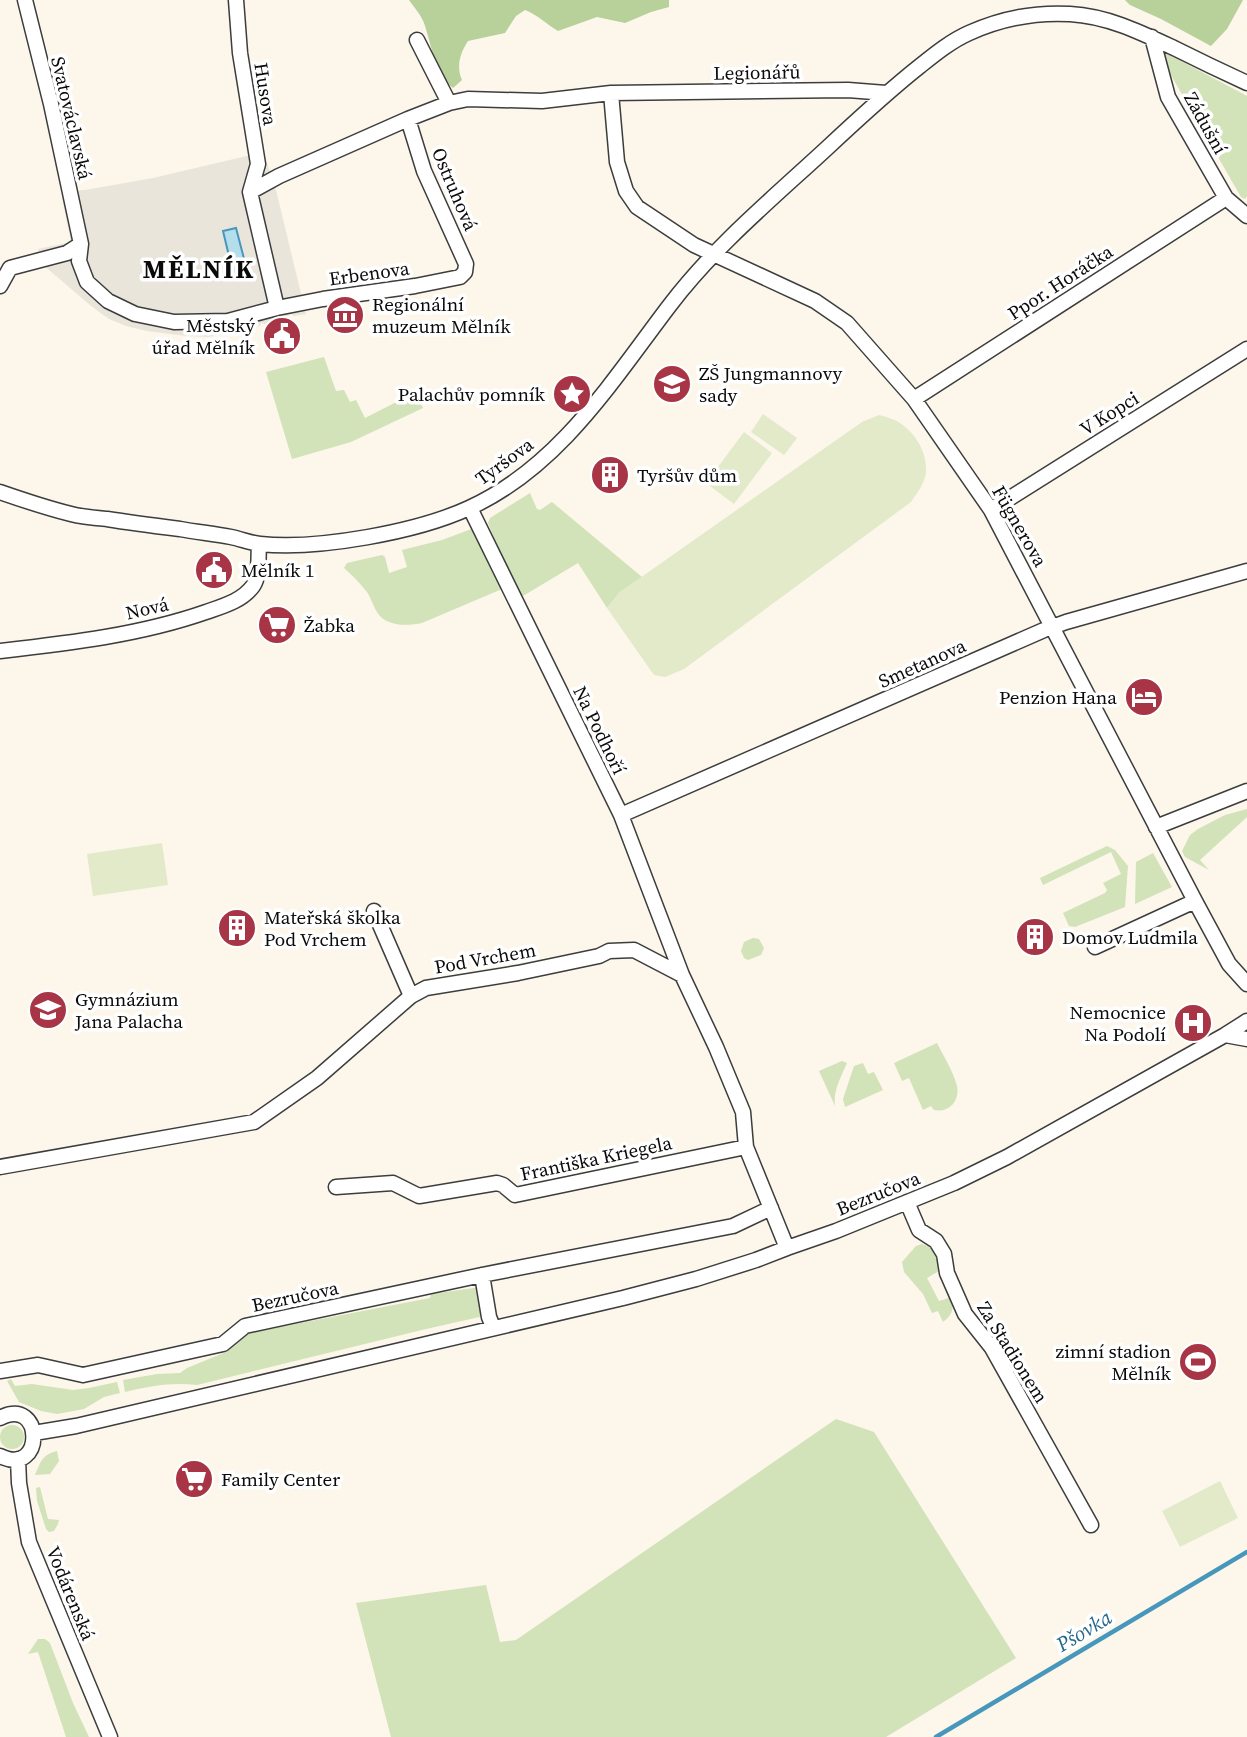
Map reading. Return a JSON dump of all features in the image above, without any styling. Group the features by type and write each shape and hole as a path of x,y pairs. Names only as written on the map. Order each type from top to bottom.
{"street":[{"name":"Svatováclavská","path":"25,0 81,244 79,261 87,282 108,301 135,314 174,322 228,321 277,308"},
{"name":"Husova","path":"236,0 240,53 258,164 250,192"},
{"path":"886,93 965,34 1007,19 1054,13 1114,22 1152,37 1247,83"},
{"name":"Zádušní","path":"1152,37 1168,97 1226,198 1247,216"},
{"path":"417,40 449,103"},
{"name":"Legionářů","path":"250,192 279,176 408,119 449,103 468,99 542,101 611,93 848,90 886,93"},
{"name":"Fügnerova","path":"611,93 617,162 626,191 637,207 694,244 815,301 832,312 847,323 914,399 991,510 1229,964 1247,984"},
{"name":"Tyršova","path":"0,492 73,515 188,530 259,544 344,541 437,520 470,508 528,472 563,440 602,396 680,292 715,254 886,93"},
{"name":"Ostruhová","path":"408,119 425,172 466,264 465,272"},
{"path":"250,192 277,308"},
{"name":"Ppor. Horáčka","path":"914,399 1226,198"},
{"path":"0,286 5,267 67,253 81,244"},
{"name":"Erbenova","path":"277,308 415,286 460,277 465,272"},
{"name":"V Kopci","path":"991,510 1247,349"},
{"name":"Na Podhoří","path":"470,508 621,815 682,975"},
{"name":"Nová","path":"0,651 105,638 182,620 231,603 254,584 259,544"},
{"name":"Smetanova","path":"621,815 1066,622 1247,571"},
{"path":"1157,827 1247,791"},
{"path":"1095,947 1195,901"},
{"path":"374,911 411,996"},
{"name":"Pod Vrchem","path":"0,1167 254,1122 317,1077 411,996 426,988 531,970 600,956 610,951 634,950 682,975"},
{"path":"682,975 743,1112 746,1147 787,1248"},
{"name":"Bezručova","path":"34,1433 100,1421 622,1298 756,1260 954,1183 1007,1157 1247,1021"},
{"path":"1225,1035 1247,1039"},
{"name":"Františka Kriegela","path":"336,1187 393,1183 419,1196 497,1183 515,1195 746,1147"},
{"name":"Za Stadionem","path":"907,1202 919,1230 936,1241 944,1254 947,1273 965,1314 992,1348 1091,1525"},
{"name":"Bezručova","path":"0,1371 38,1365 83,1376 223,1344 245,1326 482,1275 733,1226 771,1208"},
{"path":"482,1275 493,1327"},
{"path":"0,1456 11,1460 24,1457 35,1438 33,1427 26,1419 16,1415 2,1415"},
{"name":"Vodárenská","path":"18,1459 19,1483 29,1542 110,1737"}],"green space":[{"path":"409,0 669,0 669,7 625,23 597,17 558,31 525,10 516,16 505,33 468,41 460,60 462,80 453,88 434,58 424,23"},
{"path":"1125,0 1243,0 1227,29 1211,46"},
{"path":"1166,53 1247,96 1245,199 1241,197 1164,63 1163,54"},
{"path":"324,357 336,391 344,390 350,402 356,400 365,418 416,392 423,408 351,442 292,459 266,372"},
{"path":"763,414 797,438 784,455 751,432"},
{"path":"879,415 906,427 916,438 922,451 926,465 925,476 911,502 684,669 665,677 654,675 607,608 620,592 862,422"},
{"path":"744,432 772,453 734,504 706,483"},
{"path":"530,493 537,509 540,510 552,502 642,577 620,592 607,608 578,563 523,596 515,588 488,523 490,518"},
{"path":"474,528 502,589 422,623 404,625 391,623 381,617 367,592 344,568 347,563 382,555 389,573 407,567 402,550 442,540"},
{"path":"1247,809 1247,817 1200,860 1209,870 1185,857 1182,851 1190,835 1225,815"},
{"path":"162,843 168,885 93,896 87,854"},
{"path":"1107,846 1115,850 1128,866 1125,907 1075,927 1069,926 1063,913 1105,893 1107,890 1103,883 1121,874 1111,852 1043,885 1040,878"},
{"path":"1153,853 1172,887 1135,904 1136,862"},
{"path":"753,938 759,939 764,948 761,955 748,960 741,951 744,942"},
{"path":"937,1043 956,1081 957,1096 949,1108 934,1110 931,1106 923,1110 909,1078 902,1081 894,1063"},
{"path":"842,1061 847,1063 836,1089 835,1106 819,1071"},
{"path":"863,1063 868,1074 874,1072 883,1090 845,1107 843,1099 854,1066"},
{"path":"922,1244 931,1248 937,1257 939,1271 927,1278 939,1301 952,1299 952,1312 943,1322 938,1311 932,1313 923,1294 904,1272 902,1262 916,1246"},
{"path":"481,1287 484,1316 197,1385 161,1385 125,1392 123,1380 180,1373 226,1352 249,1333 430,1298 431,1294"},
{"path":"11,1379 15,1386 32,1384 73,1390 117,1382 120,1393 104,1397 84,1409 57,1414 19,1402 7,1381"},
{"path":"836,1419 874,1432 1016,1658 886,1737 391,1737 356,1603 486,1585 500,1642 516,1640"},
{"path":"12,1425 20,1429 24,1437 20,1445 12,1449 4,1445 0,1437 4,1429"},
{"path":"57,1451 59,1461 50,1474 35,1475 43,1459"},
{"path":"1220,1481 1238,1518 1180,1547 1162,1511"},
{"path":"40,1487 48,1519 59,1520 54,1531 49,1532 46,1529 37,1501 36,1488"},
{"path":"38,1639 45,1639 50,1643 89,1737 66,1737 38,1652 28,1654"}],"shaded area":[{"path":"263,152 275,186 306,314 292,314 261,323 249,330 208,337 147,331 109,319 42,264 38,249 71,242 62,198 81,190 153,178"}],"water":[{"path":"236,228 248,274 234,277 223,231"}],"waterway":[{"name":"Pšovka","path":"936,1737 1247,1552"}],"place":[{"name":"Regionální muzeum Mělník","path":"345,315"},
{"name":"Městský úřad Mělník","path":"282,336"},
{"name":"ZŠ Jungmannovy sady","path":"672,384"},
{"name":"Palachův pomník","path":"572,394"},
{"name":"Tyršův dům","path":"610,475"},
{"name":"Mělník 1","path":"214,570"},
{"name":"Žabka","path":"277,625"},
{"name":"Penzion Hana","path":"1144,697"},
{"name":"Mateřská školka Pod Vrchem","path":"237,928"},
{"name":"Domov Ludmila","path":"1035,937"},
{"name":"Gymnázium Jana Palacha","path":"48,1010"},
{"name":"Nemocnice Na Podolí","path":"1193,1023"},
{"name":"zimní stadion Mělník","path":"1198,1362"},
{"name":"Family Center","path":"194,1479"}],"district":[{"name":"MĚLNÍK","path":"199,269"}]}
